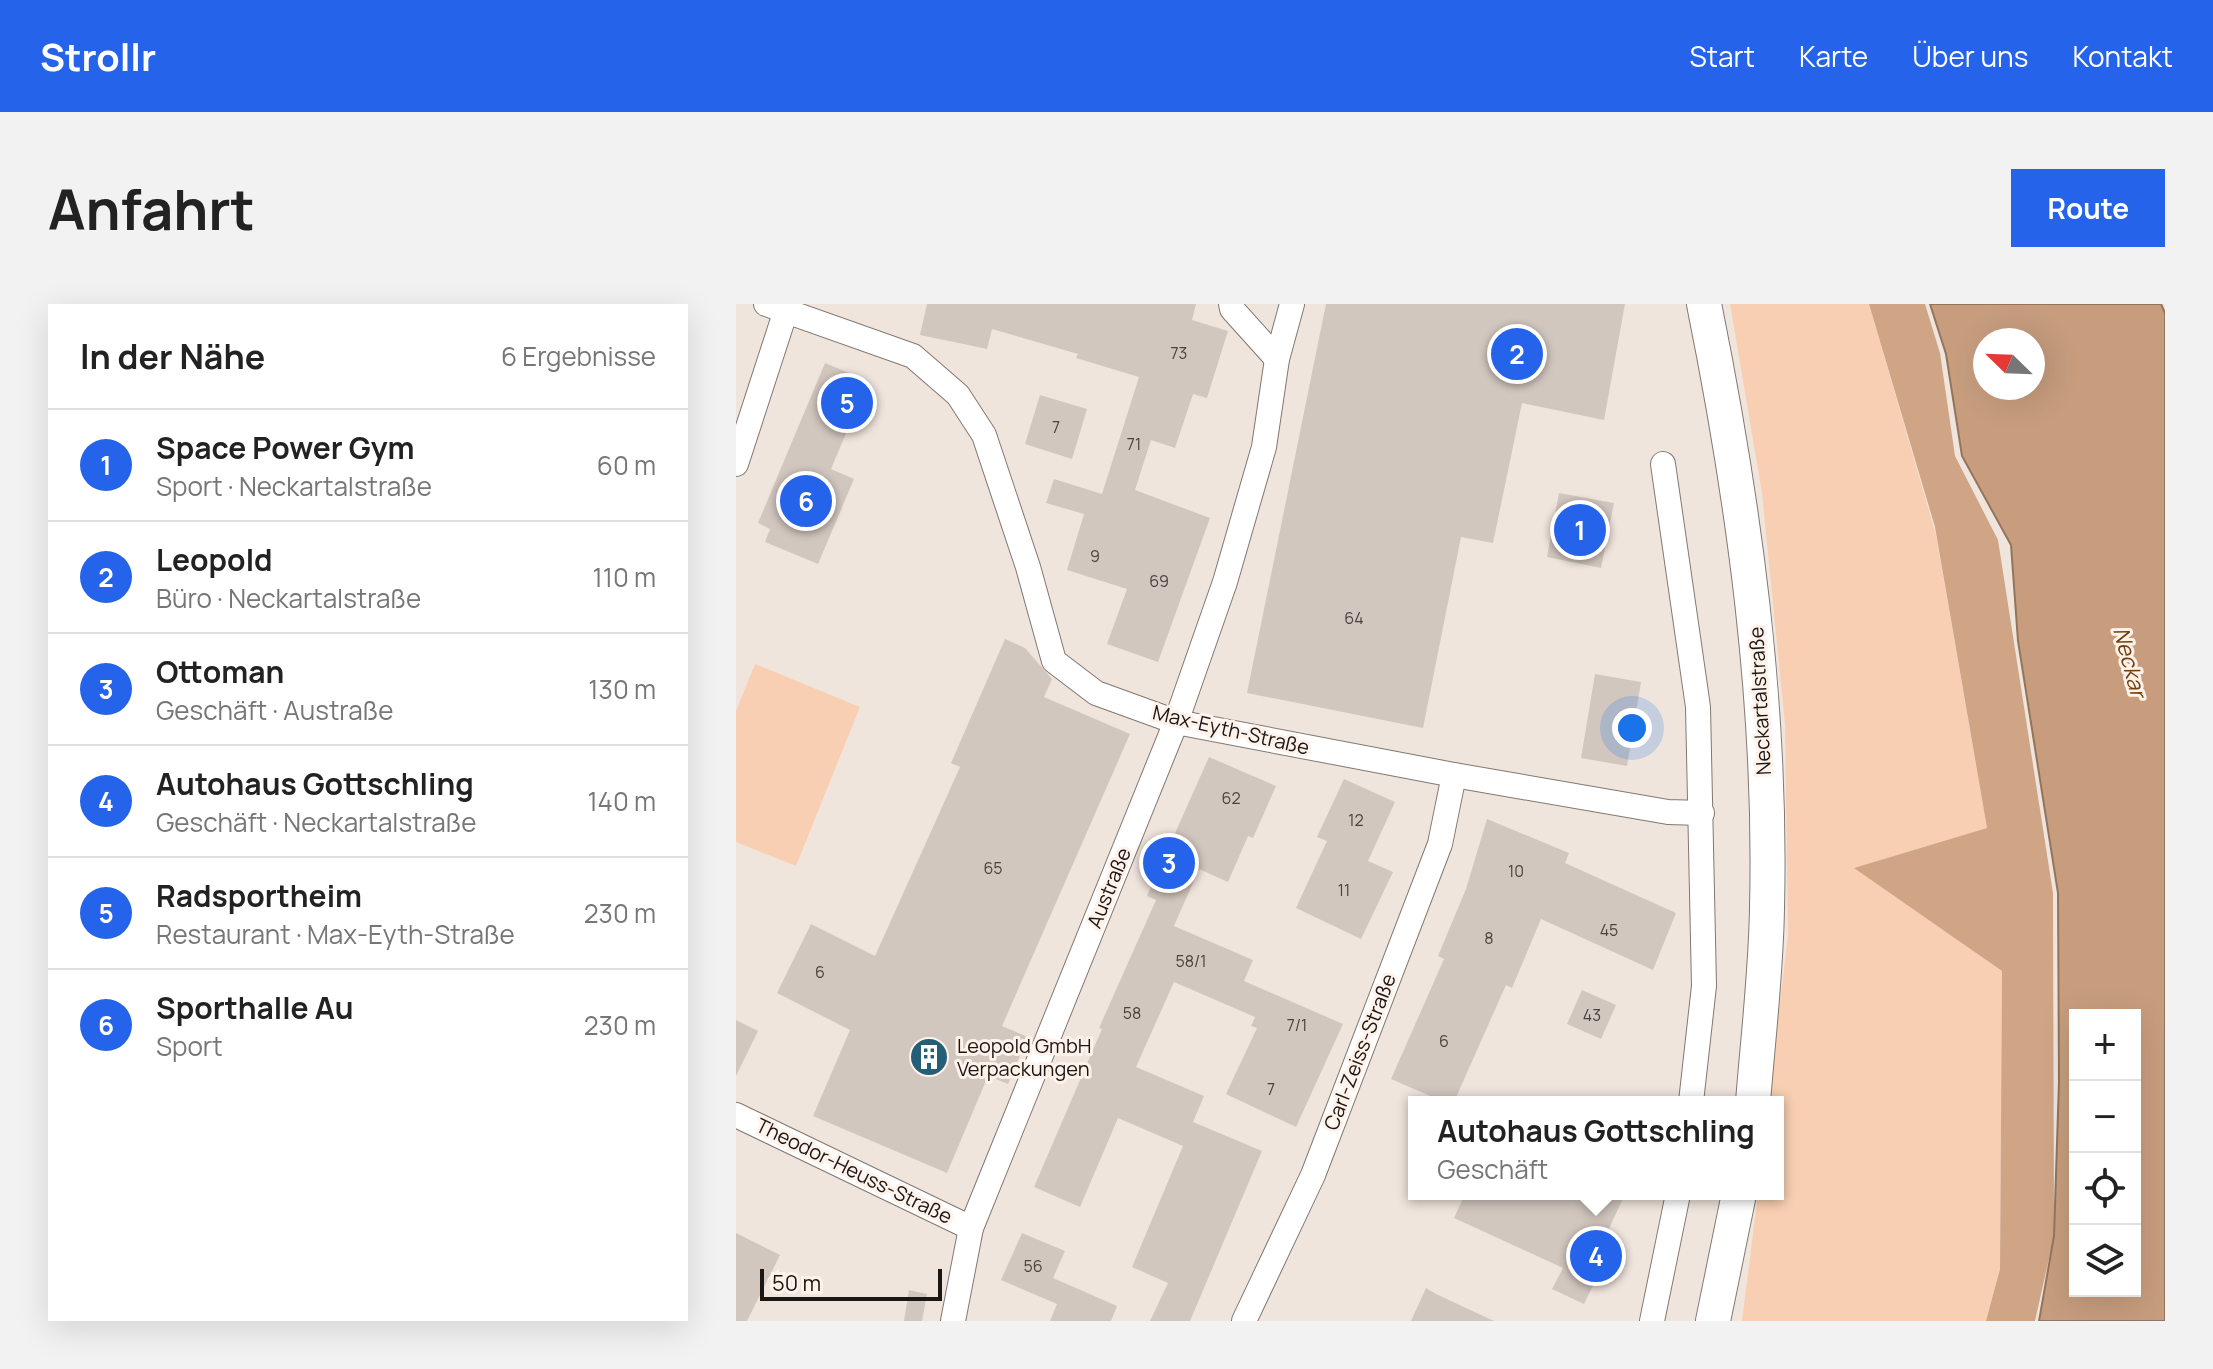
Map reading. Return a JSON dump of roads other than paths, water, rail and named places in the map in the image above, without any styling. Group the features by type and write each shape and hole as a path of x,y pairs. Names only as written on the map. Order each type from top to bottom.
{"main road":[{"name":"Neckartalstraße","path":"1704,304 1756,621 1766,805 1767,908 1753,1096"},
{"path":"1713,1321 1738,1200"}],"street":[{"path":"1231,304 1232,309 1277,359"},
{"name":"Austraße","path":"953,1321 971,1228 1176,722 1225,582 1264,447 1277,359 1292,304"},
{"path":"736,464 780,306"},
{"name":"Max-Eyth-Straße","path":"780,306 913,356 958,395 984,435 1028,567 1054,661 1096,693 1176,722 1454,775 1668,812 1702,813"},
{"path":"1663,464 1698,707 1704,986 1692,1096"},
{"name":"Carl-Zeiss-Straße","path":"1244,1321 1313,1175 1440,844 1454,775"},
{"name":"Theodor-Heuss-Straße","path":"736,1115 971,1228"},
{"path":"1652,1321 1677,1200"}],"water":[{"name":"Neckar","path":"1930,304 2161,304 2165,313 2165,1321 2039,1321 2054,1236 2059,1082 2058,893 2018,641 2011,545 1962,456 1946,354"}],"place":[{"name":"Leopold","path":"1517,354"},
{"name":"Radsportheim","path":"847,403"},
{"name":"Sporthalle Au","path":"806,501"},
{"name":"Space Power Gym","path":"1580,530"},
{"name":"Ottoman","path":"1169,863"},
{"name":"Leopold GmbH Verpackungen","path":"929,1057"},
{"name":"Autohaus Gottschling","path":"1596,1256"}]}
